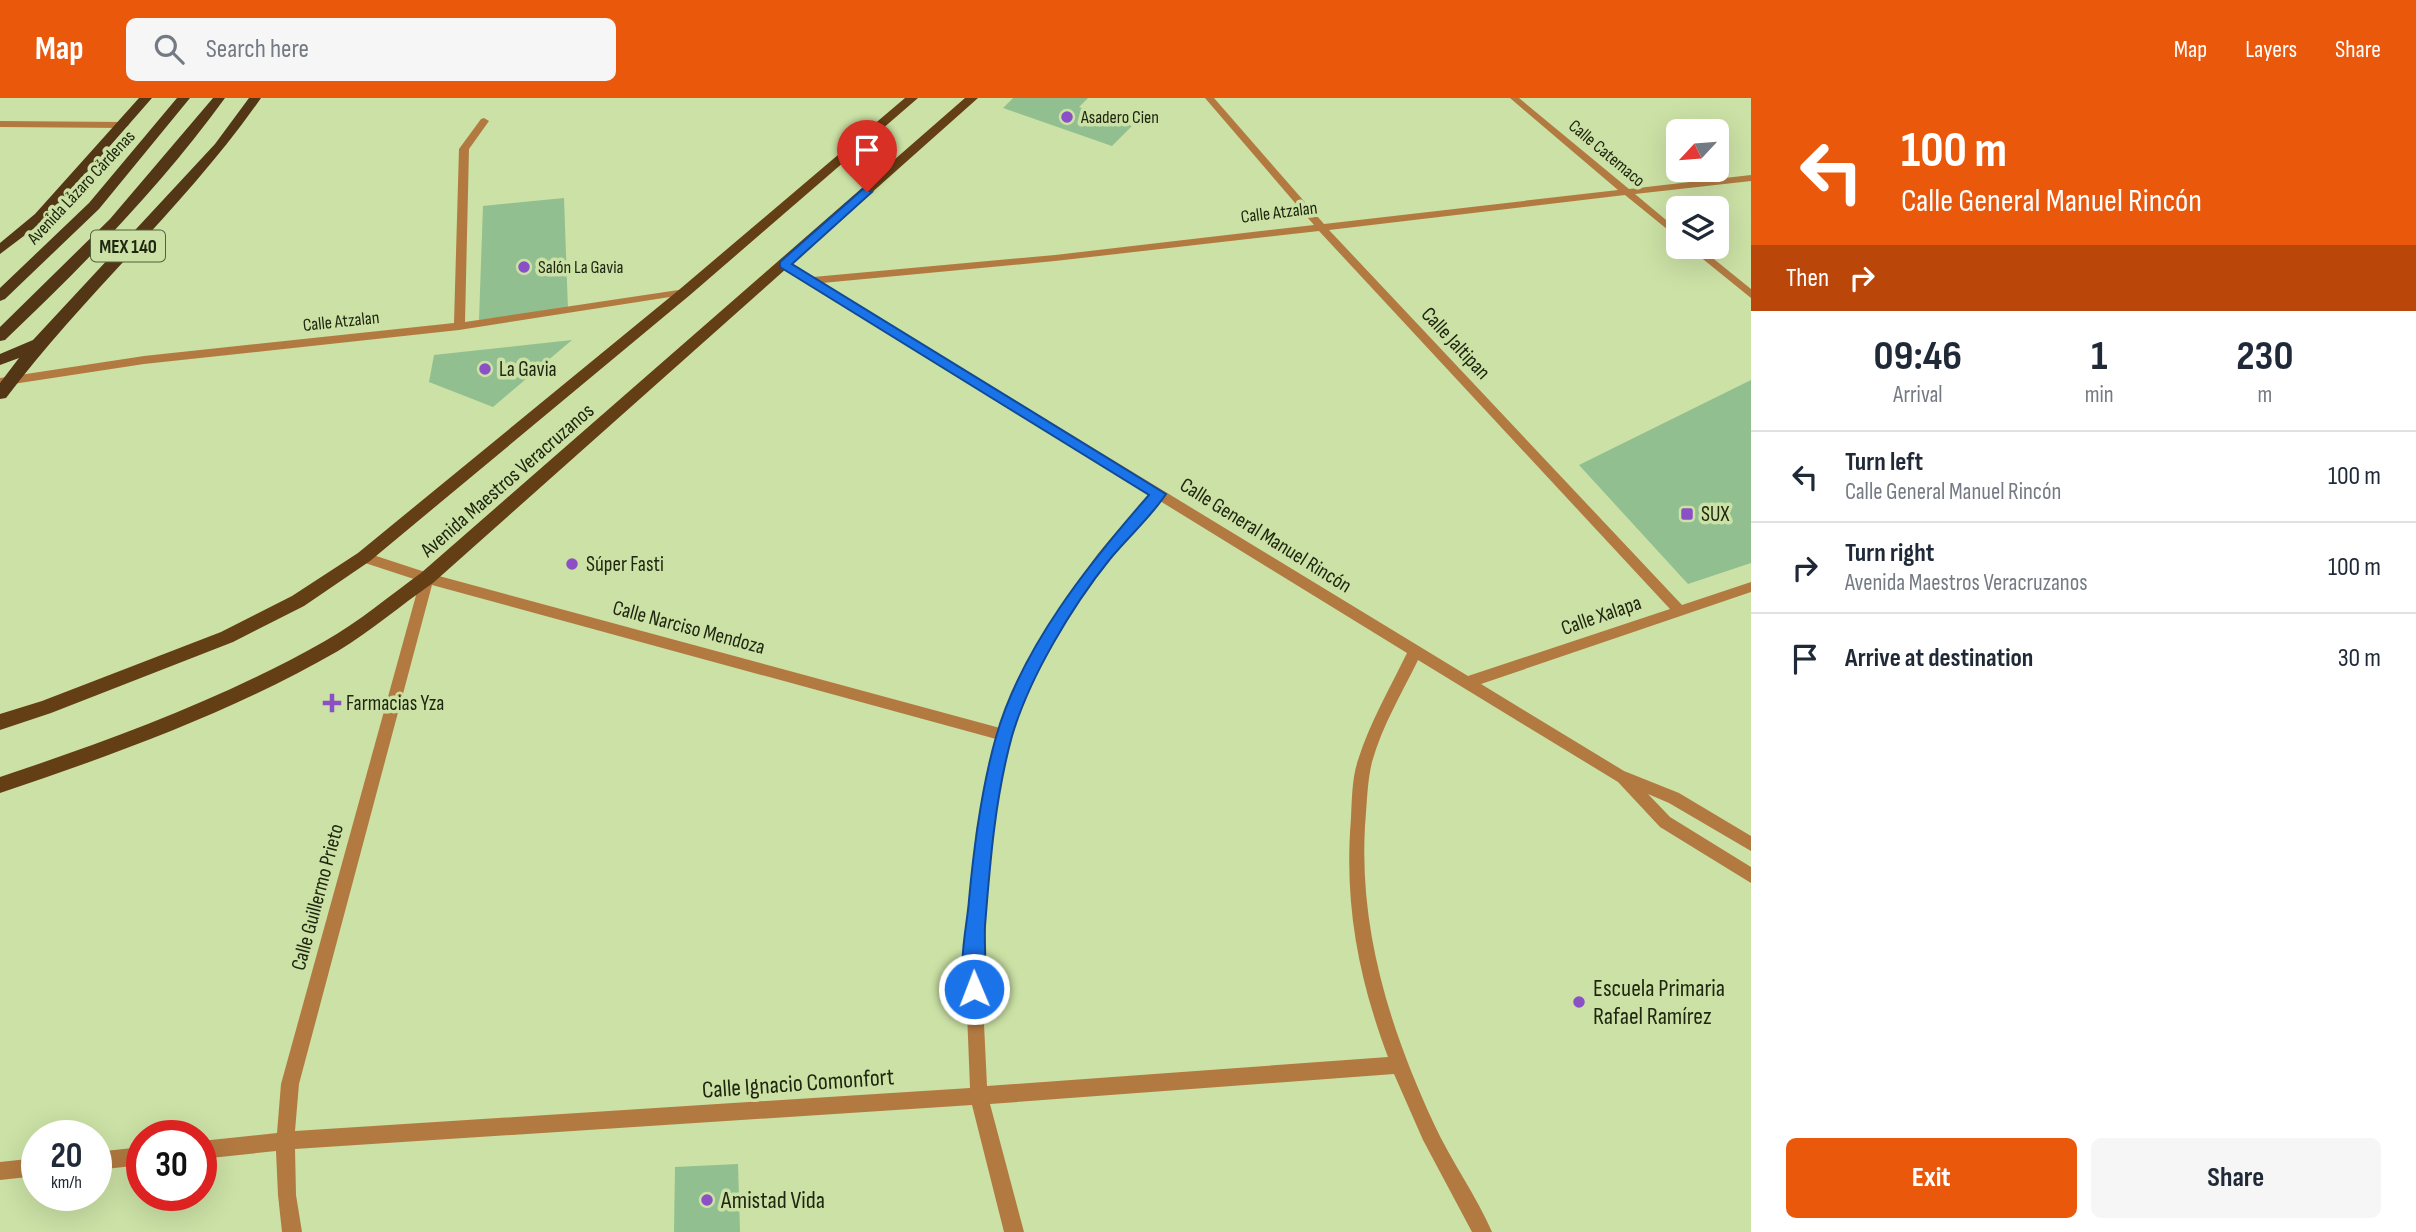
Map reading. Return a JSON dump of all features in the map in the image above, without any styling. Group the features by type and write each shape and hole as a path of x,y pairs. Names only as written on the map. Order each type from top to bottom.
{"highway":[{"path":"0,250 40,217 146,98"},
{"name":"Avenida Lázaro Cárdenas","path":"0,296 94,206 184,98"},
{"name":"MEX 140","path":"0,336 50,290 128,209 219,98"},
{"name":"MEX 140","path":"0,394 6,381 38,344 220,147 255,98"},
{"path":"0,360 38,344"}],"main road":[{"name":"Avenida Maestros Veracruzanos","path":"0,722 45,708 228,637 298,601 364,557 685,292 912,98"},
{"name":"Avenida Maestros Veracruzanos","path":"0,785 249,690 333,644 427,578 972,98"}],"street":[{"name":"Calle Jaltipan","path":"1209,98 1319,225 1679,610"},
{"name":"Calle Catemaco","path":"1514,98 1666,225"},
{"path":"459,326 464,149 484,121"},
{"path":"0,124 124,125"},
{"name":"Calle Atzalan","path":"811,281 1055,258 1319,225 1751,178"},
{"path":"1708,259 1751,295"},
{"name":"Calle General Manuel Rincón","path":"785,265 1619,776 1674,799 1751,844"},
{"name":"Calle Atzalan","path":"6,381 144,360 459,326 685,292"},
{"path":"1014,1232 979,1096 973,962 984,830 1004,735 1029,677 1063,614 1103,557 1159,494"},
{"name":"Calle Narciso Mendoza","path":"364,557 427,578 1004,735"},
{"name":"Calle Guillermo Prieto","path":"292,1232 286,1196 283,1141 290,1084 427,578"},
{"name":"Calle Xalapa","path":"1466,683 1751,587"},
{"path":"1415,652 1366,759 1353,849 1364,956 1399,1065 1451,1180 1482,1232"},
{"name":"Calle General Manuel Rincón","path":"1619,776 1665,822 1751,876"},
{"name":"Calle Ignacio Comonfort","path":"217,1148 283,1141 979,1096 1399,1065"},
{"path":"0,1171 21,1169"}],"building":[{"name":"Asadero Cien","path":"1013,98 1088,98 1079,107 1132,126 1112,146 1003,108"},
{"name":"Salón La Gavia","path":"564,198 568,310 479,320 483,206"},
{"name":"La Gavia","path":"572,340 493,407 429,382 434,355"},
{"name":"SUX","path":"1751,380 1751,563 1688,584 1579,465"},
{"name":"Amistad Vida","path":"738,1164 740,1232 674,1232 675,1167"}],"place":[{"name":"Asadero Cien","path":"1067,117"},
{"name":"Salón La Gavia","path":"524,267"},
{"name":"La Gavia","path":"485,369"},
{"name":"SUX","path":"1687,514"},
{"name":"Súper Fasti","path":"572,564"},
{"name":"Farmacias Yza","path":"332,703"},
{"name":"Escuela Primaria Rafael Ramírez","path":"1579,1002"},
{"name":"Amistad Vida","path":"707,1200"}],"route":[{"path":"867,192 785,265 1159,494 1103,557 1063,614 1029,677 1004,735 984,830 973,962 974,989"}]}
